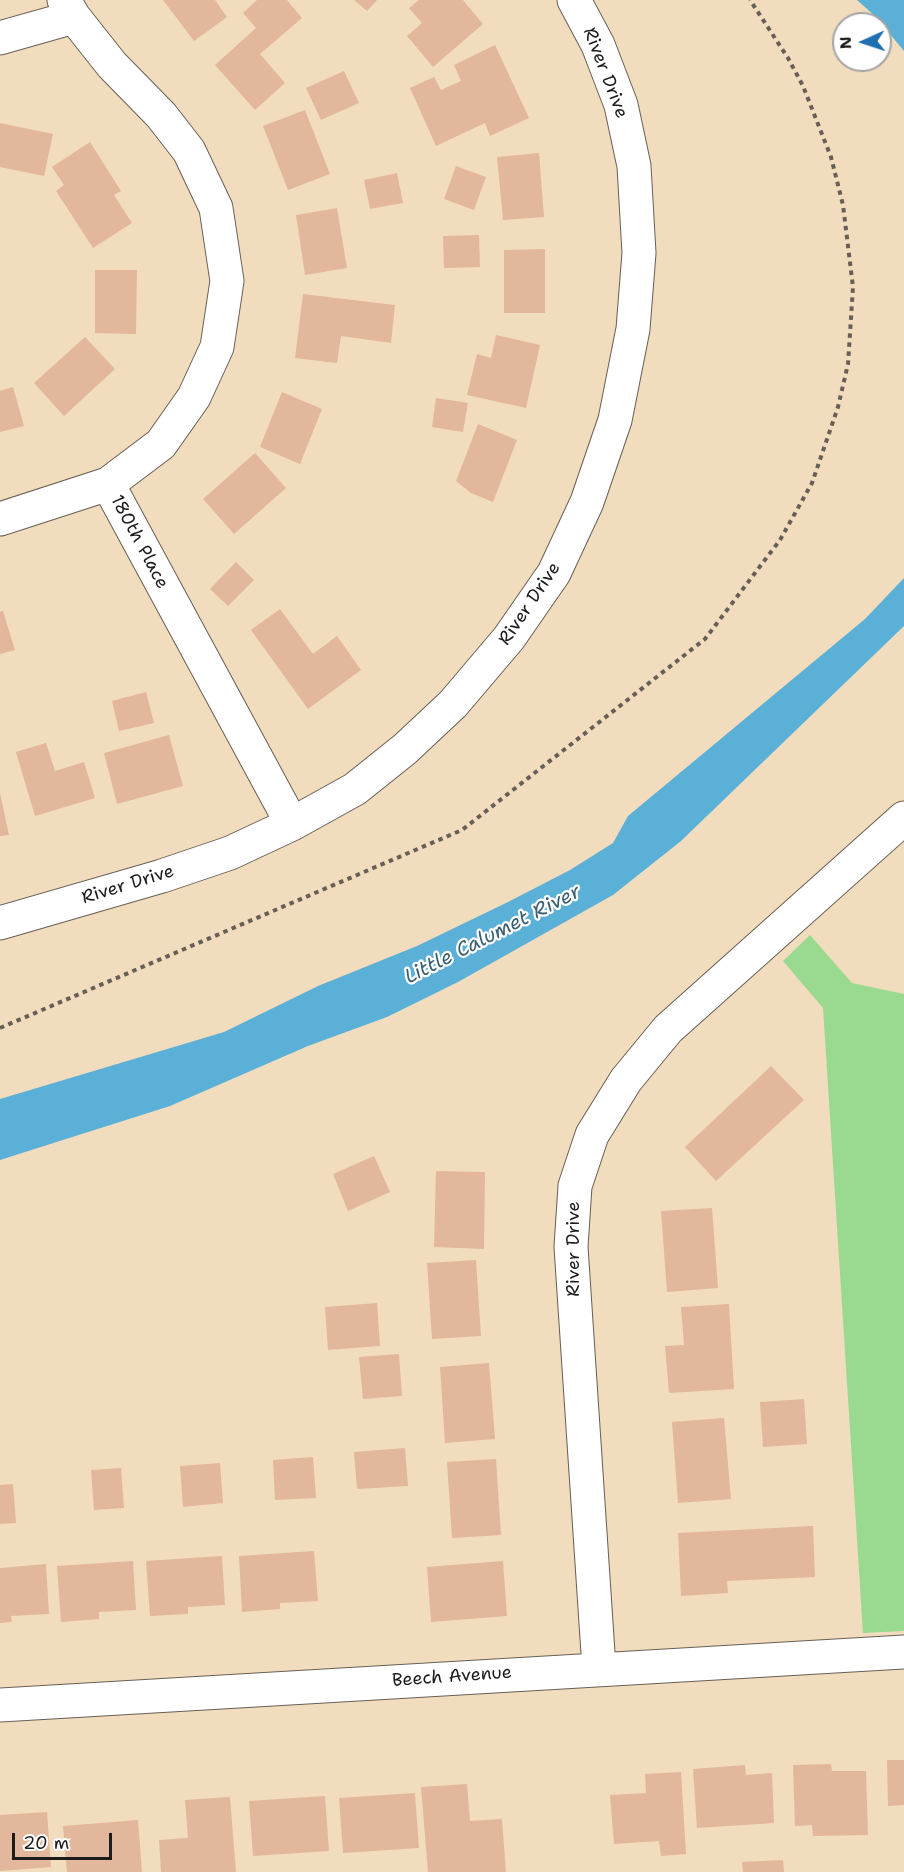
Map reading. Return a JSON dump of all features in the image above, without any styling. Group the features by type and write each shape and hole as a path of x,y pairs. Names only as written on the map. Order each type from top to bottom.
{"street":[{"name":"River Drive","path":"0,923 162,876 230,853 292,824 355,789 405,749 453,704 509,638 554,573 587,502 615,420 633,329 638,264 634,166 621,105 598,45 574,0"},
{"name":"180th Place","path":"69,9 112,66 161,115 189,152 216,208 227,281 217,347 194,398 161,444 108,484 292,824"},
{"path":"0,39 69,9"},
{"path":"0,519 108,484"},
{"name":"River Drive","path":"599,1668 571,1247 575,1186 592,1135 626,1080 668,1029 904,818"},
{"name":"Beech Avenue","path":"0,1705 599,1668 904,1652"}],"green space":[{"path":"810,935 852,983 904,994 904,1631 863,1633 823,1008 783,961"}],"water":[{"path":"857,0 904,0 904,51 892,37 892,12 870,12"},
{"name":"Little Calumet River","path":"904,578 904,626 681,841 613,895 458,982 387,1017 308,1046 170,1106 0,1160 0,1099 224,1032 318,986 417,946 508,902 570,870 613,843 628,816 865,619"}],"building":[{"path":"163,0 215,0 227,17 194,41"},
{"path":"257,0 287,0 302,18 260,54 285,83 255,110 215,65 256,28 243,13"},
{"path":"354,0 377,0 367,11"},
{"path":"419,0 463,0 483,24 433,67 407,36 422,23 409,8"},
{"path":"495,45 529,118 490,136 485,123 436,146 410,88 434,77 441,90 461,81 454,65"},
{"path":"344,71 359,103 321,120 306,88"},
{"path":"305,110 330,174 288,190 263,126"},
{"path":"0,123 53,134 44,176 0,167"},
{"path":"90,142 121,191 114,195 132,223 93,248 56,191 64,185 52,167"},
{"path":"539,153 544,217 503,220 497,157"},
{"path":"456,166 486,177 474,210 444,199"},
{"path":"397,173 403,203 370,209 364,180"},
{"path":"337,208 347,268 305,275 296,215"},
{"path":"479,235 480,267 444,268 443,236"},
{"path":"545,249 545,313 504,313 504,250"},
{"path":"95,270 137,270 136,334 95,333"},
{"path":"303,294 395,305 391,343 341,336 337,363 295,358"},
{"path":"496,335 540,345 526,408 467,395 477,354 491,358"},
{"path":"85,337 115,369 64,416 34,383"},
{"path":"13,387 24,426 0,432 0,391"},
{"path":"282,392 322,409 300,464 260,447"},
{"path":"436,398 468,403 463,432 432,427"},
{"path":"478,424 517,440 493,502 471,493 456,481"},
{"path":"255,453 286,488 234,534 203,499"},
{"path":"236,562 254,580 228,606 210,589"},
{"path":"280,609 313,654 337,636 361,670 308,709 251,630"},
{"path":"3,611 15,650 0,654 0,612"},
{"path":"146,692 154,723 119,731 112,701"},
{"path":"169,735 183,786 117,804 104,753"},
{"path":"46,743 55,771 84,762 95,798 35,816 16,752"},
{"path":"0,793 9,835 0,836"},
{"path":"771,1066 804,1100 716,1181 685,1147"},
{"path":"374,1156 390,1192 348,1211 333,1174"},
{"path":"436,1171 485,1172 484,1249 434,1247"},
{"path":"712,1208 718,1288 667,1292 661,1211"},
{"path":"476,1260 481,1336 432,1339 427,1263"},
{"path":"377,1303 380,1346 328,1350 325,1307"},
{"path":"729,1304 734,1389 669,1393 665,1346 684,1345 681,1307"},
{"path":"399,1354 402,1396 363,1399 359,1357"},
{"path":"489,1363 495,1439 445,1443 440,1367"},
{"path":"804,1399 807,1444 763,1447 760,1402"},
{"path":"724,1418 731,1499 678,1503 672,1422"},
{"path":"405,1448 408,1486 357,1489 354,1452"},
{"path":"313,1457 316,1498 275,1500 273,1460"},
{"path":"496,1459 501,1535 452,1538 447,1462"},
{"path":"220,1463 223,1503 183,1507 180,1466"},
{"path":"121,1468 124,1508 94,1510 91,1470"},
{"path":"13,1484 16,1523 0,1524 0,1485"},
{"path":"813,1526 815,1577 727,1581 728,1593 681,1596 678,1533"},
{"path":"314,1551 318,1601 280,1603 280,1609 242,1612 239,1556"},
{"path":"222,1556 225,1605 188,1607 188,1614 150,1616 146,1561"},
{"path":"133,1561 136,1610 99,1612 99,1619 61,1622 57,1566"},
{"path":"503,1561 507,1616 431,1622 427,1567"},
{"path":"46,1564 49,1614 11,1616 12,1622 0,1623 0,1568"},
{"path":"887,1760 904,1760 904,1805 888,1806"},
{"path":"831,1764 832,1771 866,1771 868,1835 813,1836 812,1825 795,1826 793,1765"},
{"path":"745,1765 746,1775 772,1773 774,1823 697,1828 693,1769"},
{"path":"681,1772 686,1854 661,1856 659,1841 614,1844 610,1795 646,1793 645,1774"},
{"path":"467,1784 470,1821 502,1819 506,1872 428,1872 421,1787"},
{"path":"415,1793 419,1848 343,1853 339,1798"},
{"path":"325,1796 329,1851 253,1856 249,1801"},
{"path":"230,1797 236,1872 161,1872 159,1840 188,1838 185,1800"},
{"path":"47,1812 51,1867 0,1871 0,1815"},
{"path":"138,1820 142,1872 67,1872 63,1826"},
{"path":"783,1860 784,1872 743,1872 742,1862"}]}
